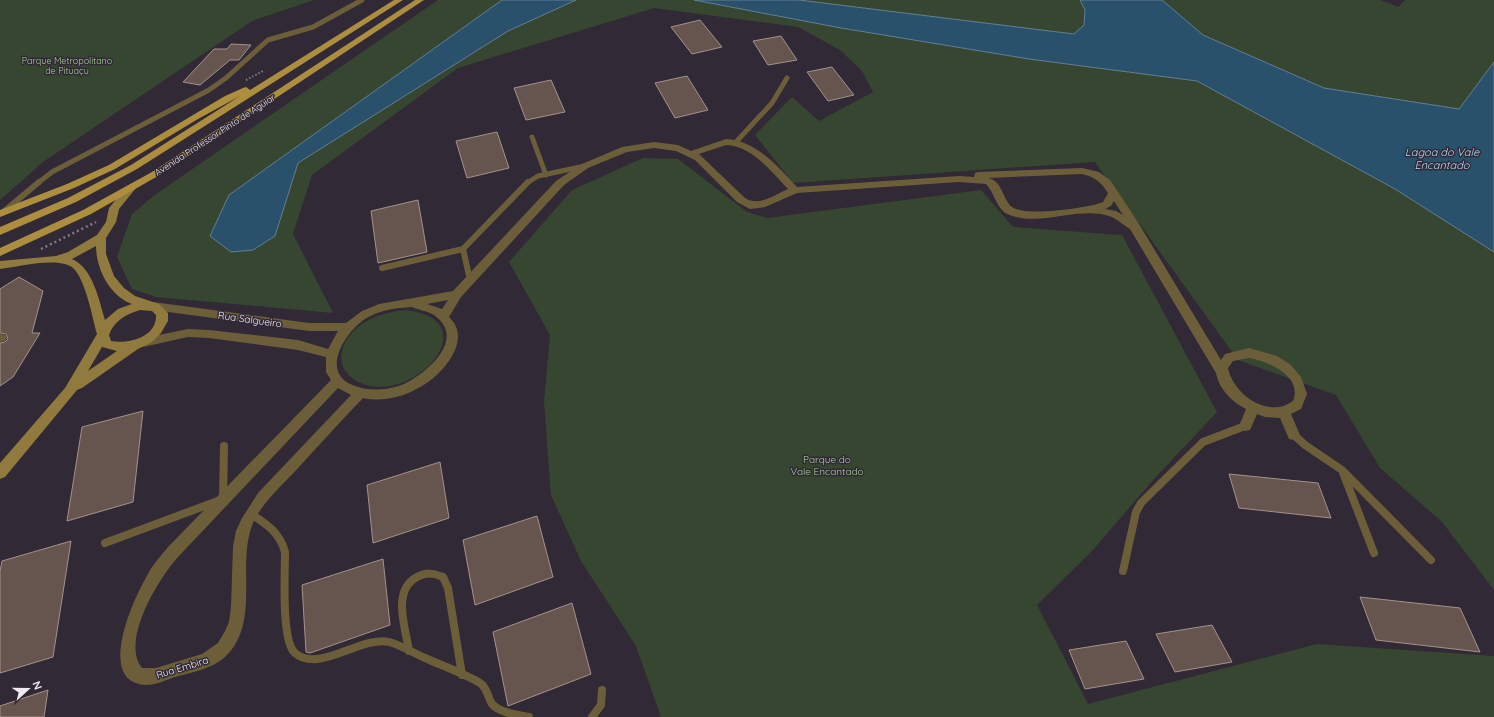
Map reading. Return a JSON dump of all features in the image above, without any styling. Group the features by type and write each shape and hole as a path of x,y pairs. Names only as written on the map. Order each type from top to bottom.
{"main road":[{"name":"Avenida Professor Pinto de Aguiar","path":"0,231 66,202 127,171 399,0"},
{"name":"Avenida Professor Pinto de Aguiar","path":"0,252 87,212 131,188 189,152 420,0"},
{"path":"0,214 84,181 131,156 226,99 273,80"},
{"path":"0,265 57,259 72,255 101,238 107,230 112,214 119,200 131,188"},
{"path":"69,392 106,364 156,333 164,322 164,315 160,310 131,299 120,291 110,277 101,254 101,238"},
{"path":"57,259 78,266 82,272 107,344 121,348 141,343"},
{"path":"0,473 69,392 103,335 109,322 123,312 136,307 151,306"}],"street":[{"path":"692,154 718,144 736,142 753,150 795,190"},
{"path":"444,316 457,294 560,183 585,166 625,149 654,145 678,148 692,154 704,163 741,200 750,206 761,205 795,190 959,180 989,181 996,188 1004,205 1010,211 1017,214 1038,214 1086,210 1107,204 1113,194"},
{"path":"959,180 972,175 1009,173 1089,172 1102,178 1124,208 1222,372 1224,380 1234,395 1253,407 1263,410 1283,411 1297,404 1300,398 1301,391 1294,376 1279,363 1259,355 1240,354 1226,360 1222,372"},
{"path":"999,193 1001,186 1006,180 1025,174"},
{"path":"1086,210 1112,213 1134,227"},
{"path":"412,303 428,306 449,321 453,333 452,345 446,359 436,371 421,382 404,390 386,394 360,393 350,389 338,380 331,366 331,354 334,345 347,327 361,316 378,308 395,304 412,303 457,294"},
{"name":"Rua Salgueiro","path":"151,306 309,327 347,327"},
{"name":"Rua Salgueiro","path":"141,343 188,333 209,334 298,345 331,354"},
{"name":"Rua Embira","path":"338,380 173,552 153,577 139,604 127,654 131,668 137,675 146,677 158,675 211,658 222,650 232,637 238,614 239,550 243,531 251,514 263,497 360,393"},
{"path":"1245,426 1253,407"},
{"path":"1283,411 1294,435"}],"lane":[{"path":"0,214 52,172 208,90 226,78 268,40 313,27 362,0"},
{"path":"736,142 776,97 784,86 787,78"},
{"path":"532,136 546,175"},
{"path":"382,268 464,250 530,180 585,166"},
{"path":"464,250 470,280"},
{"path":"1123,571 1136,512 1141,503 1203,442 1245,426"},
{"path":"1294,435 1301,443 1332,461 1342,470 1431,560"},
{"path":"105,543 223,499 224,446"},
{"path":"1342,470 1374,553"},
{"path":"251,514 273,530 282,540 285,552 287,634 290,648 300,657 315,660 376,641 388,642 482,684 494,705 506,712 529,717"},
{"path":"409,651 403,602 404,589 411,580 421,574 433,573 443,577 448,588 462,675"},
{"path":"592,717 601,705 602,690"}],"path":[{"path":"38,251 112,214"}],"green space":[{"name":"Parque Metropolitano de Pituaçu","path":"0,0 314,0 252,21 43,162 0,200"},
{"path":"438,0 502,0 229,195 253,250 275,236 298,163 508,31 576,0 694,0 841,28 1029,59 1197,81 1395,189 1494,252 1494,590 1442,522 1380,468 1336,395 1238,360 1095,162 793,183 755,135 792,97 819,121 873,92 862,71 840,50 798,27 654,8 458,68 312,175 293,234 333,313 156,297 132,289 117,257 132,214 156,194"},
{"path":"799,0 1080,0 1085,10 1084,26 1074,34"},
{"path":"1162,0 1381,0 1398,7 1405,0 1494,0 1494,62 1459,109 1324,88 1203,35"},
{"name":"Parque do Vale Encantado","path":"643,158 678,159 747,212 767,218 981,190 1013,227 1122,235 1217,412 1154,479 1092,551 1037,605 1088,704 1317,644 1494,656 1494,717 661,717 636,646 581,561 551,495 544,402 550,335 509,262 572,190"},
{"path":"405,310 429,316 441,327 443,341 438,355 426,369 410,380 391,386 371,386 351,377 345,370 342,363 341,354 349,337 357,328 368,320 386,313"}],"water":[{"path":"502,0 576,0 508,31 298,163 275,236 253,250 231,252 210,236 229,195"},
{"name":"Lagoa do Vale Encantado","path":"694,0 799,0 1074,34 1084,25 1085,10 1080,0 1162,0 1203,35 1324,88 1459,109 1494,62 1494,252 1395,189 1197,81 1029,59 841,28"}],"building":[{"path":"700,20 722,47 692,54 671,27"},
{"path":"781,36 797,60 768,65 753,41"},
{"path":"231,44 251,45 239,60 230,60 200,85 183,82 214,49 227,49"},
{"path":"832,67 854,95 828,101 807,72"},
{"path":"687,76 708,110 675,118 655,83"},
{"path":"551,80 565,112 526,120 514,88"},
{"path":"497,132 509,168 467,178 456,141"},
{"path":"418,200 427,252 378,263 371,211"},
{"path":"19,277 43,291 32,333 40,333 13,377 0,386 0,343 5,342 8,339 6,334 0,333 0,289"},
{"path":"143,411 133,502 67,521 82,427"},
{"path":"440,462 449,518 373,543 367,485"},
{"path":"1229,474 1318,483 1331,518 1239,508"},
{"path":"537,516 553,577 475,605 463,540"},
{"path":"71,541 53,657 0,673 0,571 2,561"},
{"path":"383,559 390,625 310,653 306,652 302,585"},
{"path":"1360,597 1460,608 1480,652 1376,640"},
{"path":"572,603 591,674 508,706 493,632"},
{"path":"1212,625 1232,662 1175,672 1156,634"},
{"path":"1126,641 1144,679 1085,689 1069,650"},
{"path":"48,690 44,717 0,717 0,706"}]}
